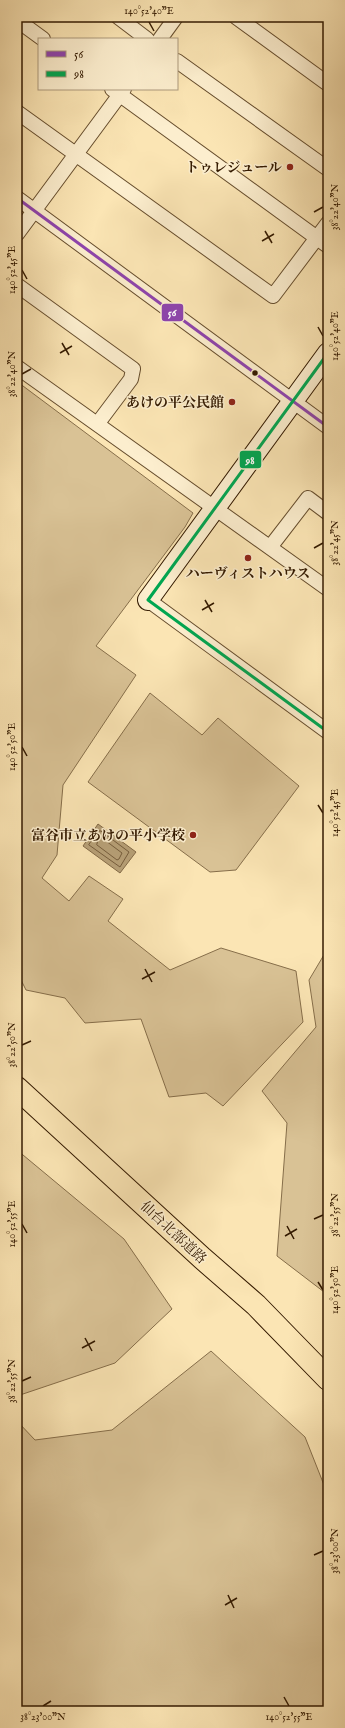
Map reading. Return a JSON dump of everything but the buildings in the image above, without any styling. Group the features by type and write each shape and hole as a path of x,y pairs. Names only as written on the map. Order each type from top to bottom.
{"highway":[{"name":"仙台北部道路","path":"17,1088 256,1306 328,1379"}],"street":[{"path":"118,17 147,38"},
{"path":"161,38 176,17"},
{"path":"236,17 328,84"},
{"path":"17,20 42,38"},
{"path":"178,61 328,169"},
{"path":"17,234 76,155 119,91 322,242"},
{"path":"17,112 273,296 322,242 328,223"},
{"path":"17,198 328,428"},
{"path":"17,285 133,369 131,380 98,423"},
{"path":"328,353 213,508 148,600 328,732"},
{"path":"17,367 98,423 213,508 271,546 328,588"},
{"path":"271,546 308,498 328,513"}],"shaded area":[{"path":"19,383 193,513 185,527 96,646 136,675 63,785 57,855 42,878 69,901 89,876 123,899 108,921 170,970 221,948 296,971 303,1022 223,1106 206,1093 169,1097 141,1019 85,1023 65,998 26,990 17,972 17,385"},
{"path":"150,693 202,735 218,718 299,786 236,870 210,872 88,782"},
{"path":"328,948 328,1295 277,1256 287,1123 262,1091 316,1027 309,980"},
{"path":"17,1150 124,1239 172,1309 115,1363 17,1396"},
{"path":"211,1351 305,1437 324,1485 324,1498 328,1504 328,1711 17,1711 17,1421 35,1440 112,1430"}],"water":[{"path":"98,824 136,852 120,873 83,846"}],"transit line":[{"name":"56","path":"17,198 328,427"},
{"name":"98","path":"328,353 148,600 328,732"}],"place":[{"name":"トゥレジュール","path":"290,167"},
{"name":"あけの平公民館","path":"232,402"},
{"name":"ハーヴィストハウス","path":"248,558"},
{"name":"富谷市立あけの平小学校","path":"193,835"}]}
